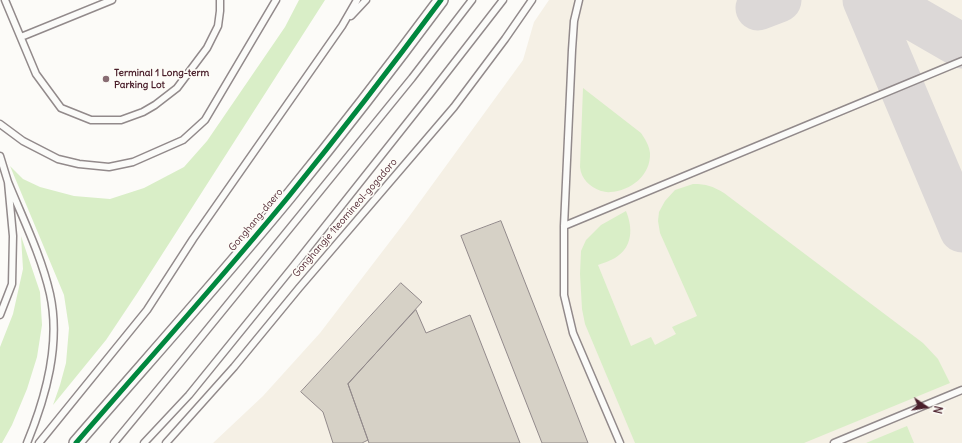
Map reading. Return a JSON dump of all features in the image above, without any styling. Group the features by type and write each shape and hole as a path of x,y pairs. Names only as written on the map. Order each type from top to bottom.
{"street":[{"name":"Gonghang-daero","path":"76,443 288,196 360,107 442,0"}],"lane":[{"path":"5,0 36,74 61,108 91,120 121,120 143,112 155,105 177,88 207,48 213,37 218,26 220,0"},
{"path":"21,37 112,0"},
{"path":"0,124 23,141 58,158 79,164 109,167 133,162 183,140 204,120 276,0"},
{"path":"39,443 147,310 193,239 342,26 357,0"},
{"path":"342,26 366,0"},
{"path":"114,443 392,102 472,0"},
{"path":"144,443 189,395 292,268 503,0"},
{"name":"Gonghangje 1teomineol-gogadoro","path":"166,443 234,367 299,288 454,106 505,39 532,0"},
{"path":"579,0 573,28 564,226 564,295 573,333 620,443"},
{"path":"564,226 962,61"},
{"path":"0,156 8,182 37,250 50,295 53,314 52,354 45,394 36,422 27,443"},
{"path":"0,315 12,284 13,236 8,182"},
{"path":"834,443 962,390"}],"shaded area":[{"path":"549,0 962,0 962,443 213,443 263,396 320,333 408,218 523,60 534,22"}],"green space":[{"path":"299,0 325,0 106,340 53,405 66,363 69,328 64,295 10,166 23,179 40,187 74,196 110,199 144,188 184,167 207,141 285,27"},
{"path":"583,88 641,133 648,145 650,153 647,168 638,180 625,189 609,192 601,191 590,185 582,175 580,167"},
{"path":"693,184 709,186 724,193 923,343 938,359 950,383 804,443 635,443 585,324 582,309 580,274 581,251 586,240 601,225 626,211 630,224 630,237 628,243 621,254 598,265 631,346 651,337 655,345 676,334 672,327 697,316 660,233 658,221 659,212 665,201 675,190"},
{"path":"21,236 40,292 42,325 37,357 27,389 12,425 2,443 0,443 0,347 13,314 23,269"},
{"path":"907,426 914,443 866,443"}],"building":[{"path":"501,221 588,443 542,443 461,236"},
{"path":"401,283 422,302 348,384 368,440 362,443 333,443 323,412 301,392"},
{"path":"416,310 426,333 470,315 520,443 369,443 348,384"}],"taxiway":[{"path":"758,8 779,0"},
{"path":"865,0 962,230"},
{"path":"887,0 910,16 962,46"}],"cycle path":[{"path":"76,443 289,196 328,148 441,0"}],"place":[{"name":"Terminal 1 Long-term Parking Lot","path":"106,79"}]}
